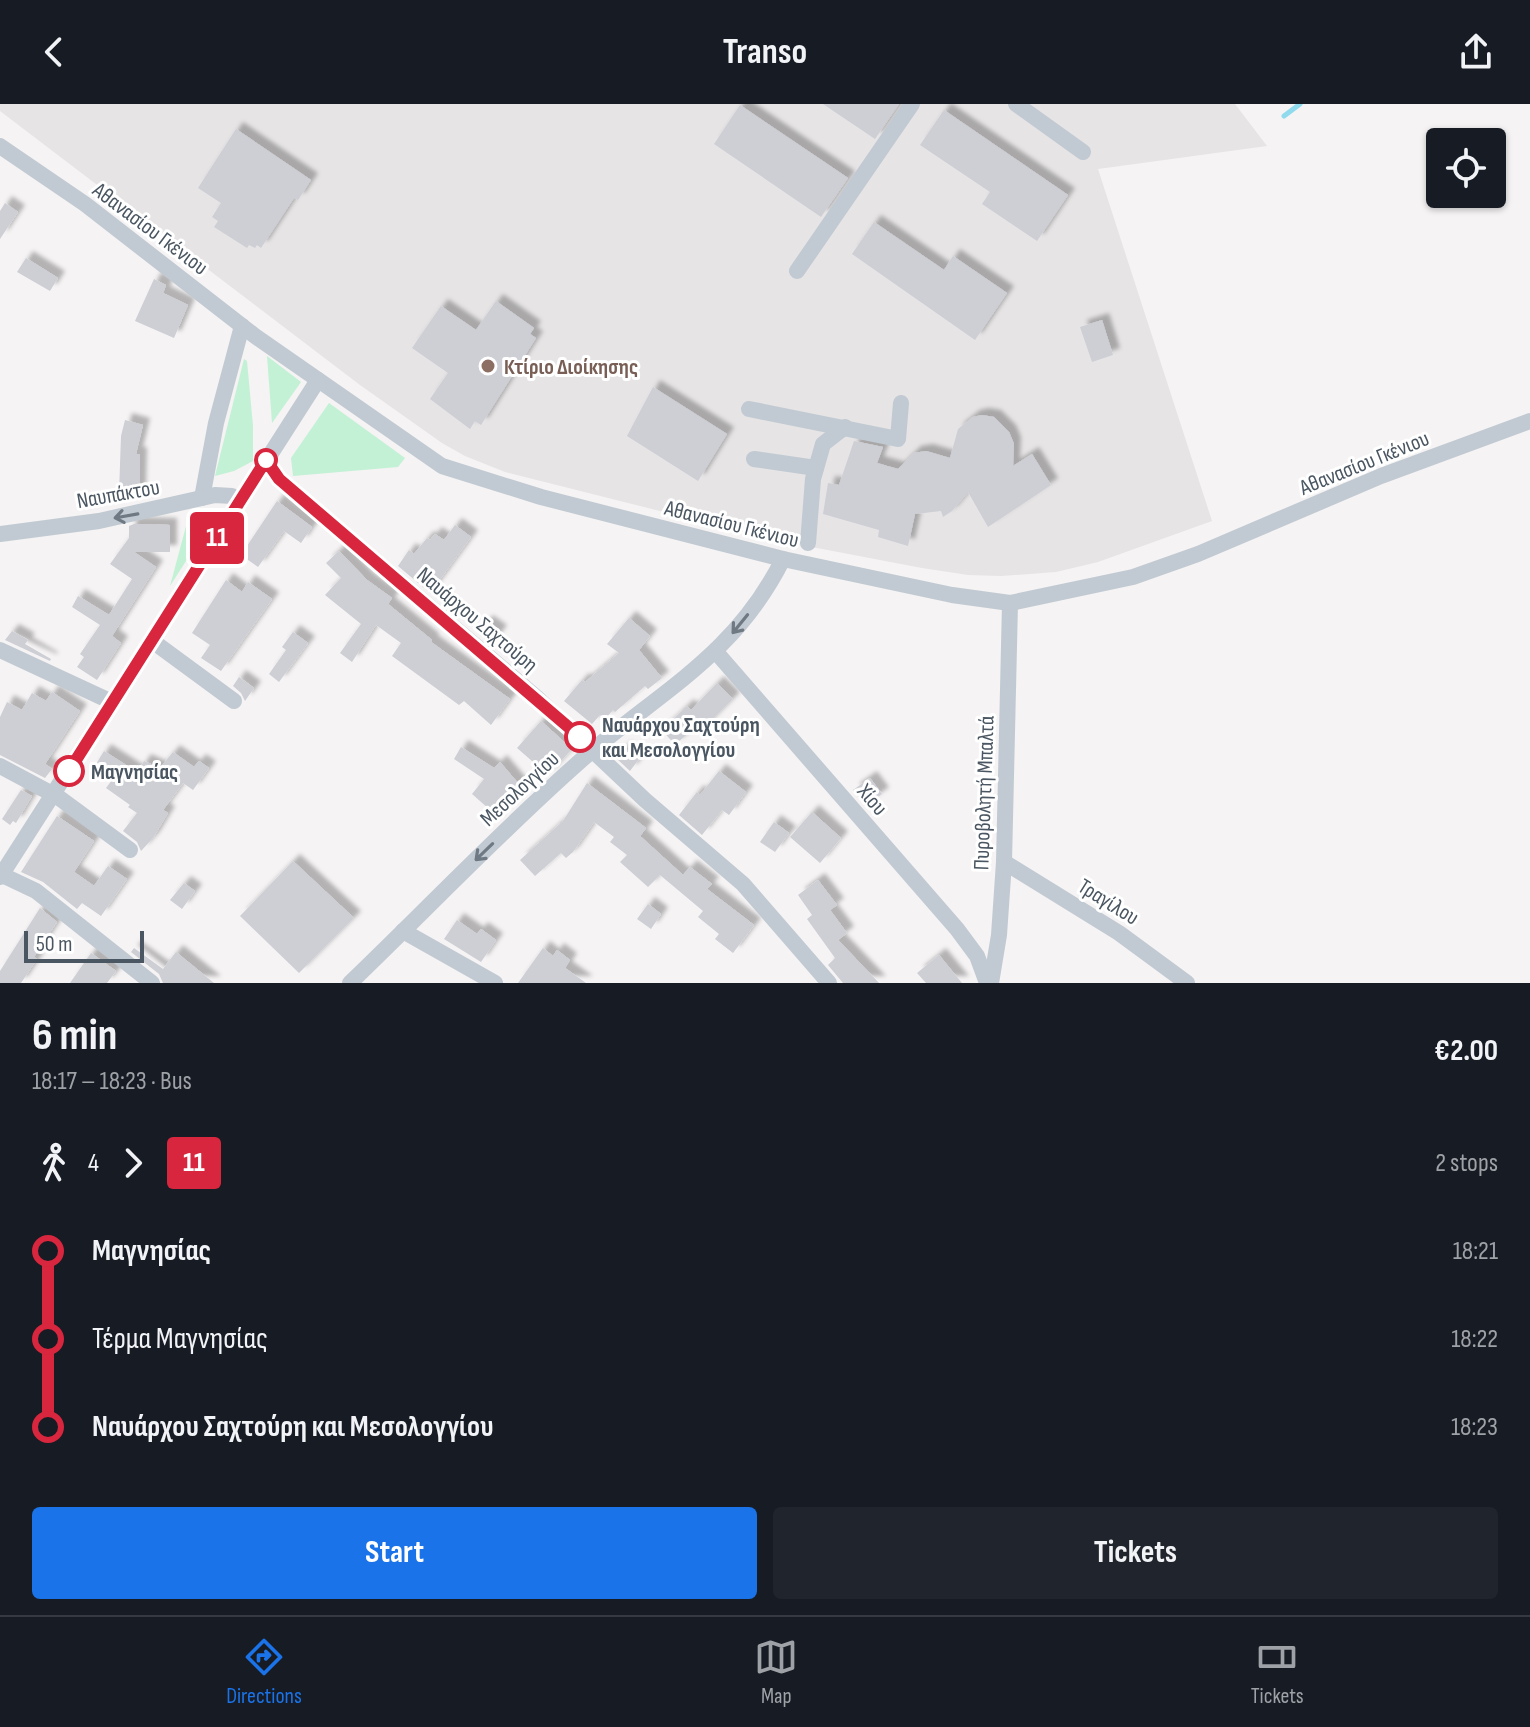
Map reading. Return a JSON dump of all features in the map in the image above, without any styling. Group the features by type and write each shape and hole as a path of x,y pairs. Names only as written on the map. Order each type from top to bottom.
{"street":[{"path":"797,271 912,104"},
{"path":"1016,104 1083,152"},
{"name":"Αθανασίου Γκένιου","path":"0,146 85,204 242,326 431,461 541,497 783,559 952,595 1010,603 1133,577 1280,520 1381,476 1530,421"},
{"path":"202,498 216,423 242,326"},
{"path":"152,983 36,891 0,875 318,380"},
{"path":"749,409 898,439 901,403"},
{"path":"808,543 816,468 823,444 845,427"},
{"path":"754,459 816,468"},
{"name":"Ναυάρχου Σαχτούρη","path":"266,460 279,479 536,697 645,800 743,884 829,983"},
{"name":"Ναυπάκτου","path":"0,534 99,521 202,498 228,495 235,497 239,503"},
{"name":"Μεσολογγίου","path":"350,983 530,807 594,750 716,652 757,603 783,559"},
{"name":"Πυροβολητή Μπαλτά","path":"989,983 999,935 1004,862 1010,603"},
{"path":"151,640 234,701"},
{"path":"0,650 112,702"},
{"name":"Χίου","path":"716,652 957,929 977,956 989,983"},
{"path":"0,766 54,794 130,850"},
{"name":"Τραγίλου","path":"1004,862 1131,940 1187,983"},
{"path":"403,931 495,983"}],"shaded area":[{"path":"0,104 1235,104 1267,146 1098,169 1212,521 1098,562 1056,572 968,575 775,540 505,472 442,443 360,385 0,111"}],"green space":[{"path":"267,356 301,382 272,423"},
{"path":"244,359 247,361 253,426 253,461 215,476"},
{"path":"329,403 405,458 398,467 293,476 291,458"},
{"path":"218,511 170,586 189,515"}],"building":[{"path":"823,104 899,104 875,139"},
{"path":"740,105 848,178 821,217 714,144"},
{"path":"944,110 1068,195 1037,241 982,204 990,192 920,145"},
{"path":"236,129 311,180 298,200 294,198 261,248 249,245 247,248 214,227 218,221 212,217 221,203 198,188"},
{"path":"5,203 18,212 0,239 0,211"},
{"path":"874,222 944,270 953,256 1007,293 975,340 852,254"},
{"path":"26,258 58,278 50,291 17,272"},
{"path":"154,279 166,285 163,293 188,305 174,338 135,321"},
{"name":"Κτίριο Διοίκησης","path":"496,301 534,328 530,334 536,338 481,425 475,421 470,429 430,399 448,373 412,348 441,306 476,330"},
{"path":"1102,320 1113,355 1092,362 1080,327"},
{"path":"653,387 727,434 698,481 627,436"},
{"path":"973,417 994,417 1009,432 1014,444 1013,466 1032,454 1051,485 988,527 968,492 943,517 941,511 915,514 908,546 878,537 879,530 823,514 828,483 839,485 854,441 883,447 877,463 898,469 914,453 926,451 950,458 958,429"},
{"path":"125,420 143,425 136,454 140,454 139,494 119,493 121,436"},
{"path":"277,501 312,527 301,543 284,531 258,567 241,555"},
{"path":"170,525 170,552 134,552 156,567 112,636 121,643 97,680 77,667 84,657 80,654 100,625 72,607 78,596 109,615 132,579 110,564 129,538 129,526"},
{"path":"455,525 471,537 430,593 398,566 409,550 414,554 427,538 430,540 435,534 444,540"},
{"path":"339,551 367,580 392,598 388,604 431,642 510,699 491,725 464,701 459,705 392,656 401,643 376,625 352,662 340,653 361,624 325,595 341,578 326,563"},
{"path":"226,580 242,592 248,582 272,599 221,671 201,658 210,645 192,633"},
{"path":"629,618 650,636 639,650 662,678 648,689 645,686 605,719 600,715 592,724 564,701 582,680 585,682 619,653 607,644"},
{"path":"486,622 500,632 491,644 478,633"},
{"path":"12,631 28,640 25,644 50,661 5,640"},
{"path":"293,632 308,643 279,682 269,674 286,650 282,647"},
{"path":"239,677 254,688 245,701 233,686"},
{"path":"717,683 733,699 698,734 694,728 675,745 662,730 687,706 691,710"},
{"path":"52,692 80,711 45,764 52,769 45,778 0,755 0,717 7,702 22,710 32,693 46,701"},
{"path":"541,721 572,749 548,775 517,748"},
{"path":"461,747 494,768 500,762 523,789 497,816 472,794 484,779 454,759"},
{"path":"624,748 639,759 630,771 616,758"},
{"path":"104,751 137,772 144,761 160,768 173,752 194,767 199,761 209,768 193,790 183,783 163,810 168,813 153,838 141,851 137,842 123,831 137,813 106,788 112,780 93,769"},
{"path":"719,771 746,792 729,815 722,810 702,835 679,815"},
{"path":"870,778 882,794 865,806 853,790"},
{"path":"587,783 646,828 640,836 683,875 690,867 712,884 707,889 754,925 733,953 715,939 719,934 698,917 703,911 660,875 648,887 620,862 627,855 610,842 614,837 594,822 573,852 566,858 561,853 535,876 520,860 563,821"},
{"path":"21,790 32,796 16,823 13,821 10,825 2,819"},
{"path":"812,812 841,838 820,863 790,837"},
{"path":"57,816 94,841 74,872 94,886 108,866 127,879 101,916 82,903 77,909 43,882 21,872"},
{"path":"774,822 789,833 775,852 760,842"},
{"path":"293,861 354,918 299,973 240,916"},
{"path":"818,880 837,905 830,910 847,933 838,940 879,983 843,983 828,965 835,958 807,919 812,915 798,895"},
{"path":"184,883 195,891 182,909 170,900"},
{"path":"648,904 661,914 651,929 637,919"},
{"path":"40,908 57,922 21,983 0,983 0,971"},
{"path":"457,920 477,934 481,929 496,940 481,962 444,939"},
{"path":"134,948 163,969 176,952 214,983 163,983 159,974 131,952"},
{"path":"543,948 553,956 557,950 570,960 565,968 586,983 518,983"},
{"path":"91,953 116,971 107,983 70,983"},
{"path":"939,955 962,983 926,983 917,973"}],"waterway":[{"path":"1284,116 1300,104"}],"bus line":[{"name":"11","path":"69,771 266,460 279,479 580,737"}],"place":[{"name":"Κτίριο Διοίκησης","path":"488,366"},
{"name":"Ναυάρχου Σαχτούρη και Μεσολογγίου","path":"580,737"},
{"name":"Μαγνησίας","path":"69,771"}]}
